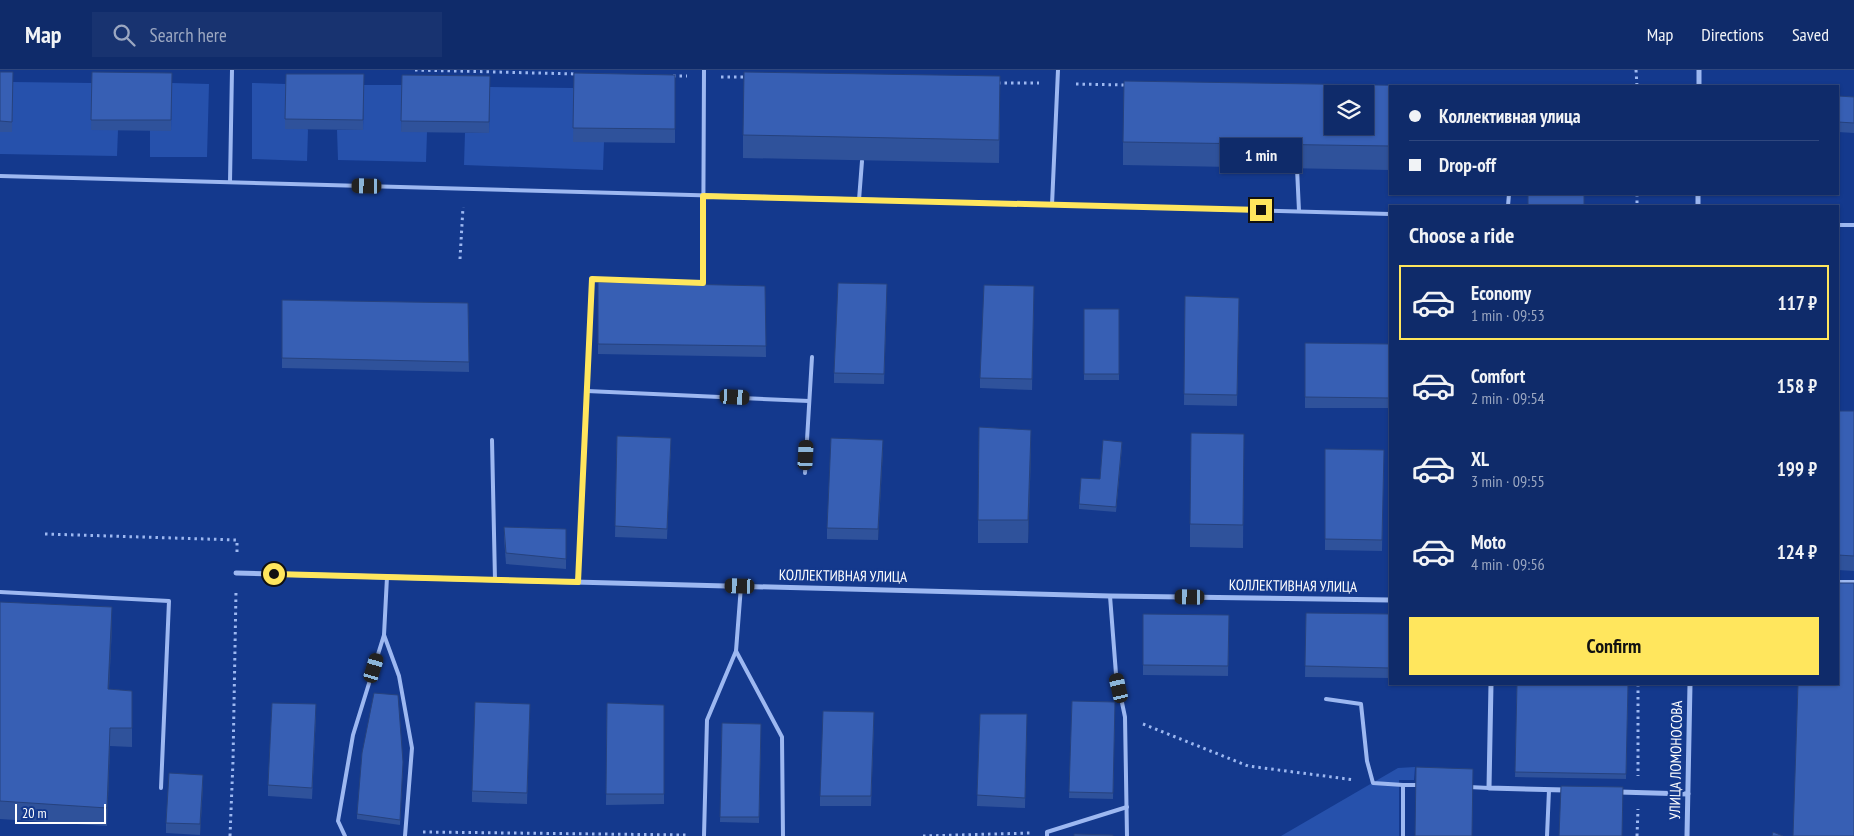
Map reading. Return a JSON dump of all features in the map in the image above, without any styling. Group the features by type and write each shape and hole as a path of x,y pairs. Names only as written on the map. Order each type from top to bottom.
{"street":[{"path":"1699,70 1699,85"},
{"name":"КОЛЛЕКТИВНАЯ УЛИЦА","path":"236,573 1110,596 1389,600"},
{"path":"1491,685 1490,788 1569,790"},
{"name":"УЛИЦА ЛОМОНОСОВА","path":"1687,836 1690,685"},
{"path":"1608,792 1688,794"}],"lane":[{"path":"230,182 232,70"},
{"path":"578,582 592,279 703,283 704,70"},
{"path":"1052,205 1058,70"},
{"path":"859,200 862,161"},
{"path":"1297,168 1298,211"},
{"path":"0,176 1389,214"},
{"path":"1839,225 1854,225"},
{"path":"805,473 812,357"},
{"path":"587,391 809,401"},
{"path":"492,440 495,580"},
{"path":"345,836 338,821 353,735 384,635 387,577"},
{"path":"1839,582 1854,582"},
{"path":"704,836 707,720 736,651 740,586"},
{"path":"0,592 169,602 160,788"},
{"path":"1110,596 1116,674 1125,717 1127,836"},
{"path":"384,635 398,676 412,748 405,834"},
{"path":"736,651 782,737 783,836"},
{"path":"1326,699 1361,704 1367,762 1373,783 1430,786"},
{"path":"1403,784 1403,836"},
{"path":"1460,787 1490,788"},
{"path":"1548,836 1549,790"},
{"path":"1047,834 1127,807"}],"path":[{"path":"415,70 585,74"},
{"path":"1636,70 1636,85"},
{"path":"664,75 753,77"},
{"path":"988,82 1135,86"},
{"path":"460,259 464,189"},
{"path":"45,534 237,540 230,836"},
{"path":"1637,836 1638,685"},
{"path":"1125,717 1248,766 1373,783"},
{"path":"405,834 704,836"},
{"path":"924,836 1047,834"}],"shaded area":[{"path":"13,82 92,83 118,130 117,156 0,154 0,132"},
{"path":"172,83 209,84 207,157 150,157 150,130 171,130"},
{"path":"252,83 286,84 308,130 307,161 252,159"},
{"path":"364,85 402,85 401,131 427,132 426,162 338,160 337,130 363,130"},
{"path":"490,87 573,88 604,142 603,170 464,165 465,133 489,133"},
{"path":"1415,767 1414,780 1399,780 1399,836 1281,836 1398,768"}],"building":[{"path":"0,72 13,72 12,122 0,121"},
{"path":"92,72 172,73 171,120 91,120"},
{"path":"744,72 1000,76 999,140 743,135"},
{"path":"574,73 675,75 675,129 573,128"},
{"path":"286,74 364,74 363,120 285,119"},
{"path":"402,75 490,76 489,122 401,121"},
{"path":"1124,81 1389,85 1389,146 1123,142"},
{"path":"1839,96 1854,97 1854,123 1839,122"},
{"path":"1528,195 1584,195 1584,205 1528,205"},
{"path":"598,282 765,286 766,346 598,344"},
{"path":"838,283 887,284 884,374 834,373"},
{"path":"984,285 1034,286 1032,379 980,378"},
{"path":"1185,296 1239,298 1237,395 1184,394"},
{"path":"282,300 468,303 469,362 282,358"},
{"path":"1084,309 1119,309 1119,374 1084,374"},
{"path":"1305,343 1389,344 1389,398 1305,397"},
{"path":"1839,411 1854,411 1854,556 1839,555"},
{"path":"979,427 1031,430 1028,520 978,520"},
{"path":"1191,433 1244,434 1243,525 1190,524"},
{"path":"617,436 671,438 667,529 615,526"},
{"path":"831,438 883,440 878,529 827,528"},
{"path":"1103,440 1122,442 1116,507 1079,504 1081,478 1100,479"},
{"path":"1325,449 1384,450 1382,540 1325,539"},
{"path":"504,527 566,529 566,559 506,553"},
{"path":"1839,583 1854,583 1854,836 1793,836 1798,685 1839,685"},
{"path":"0,602 112,607 108,689 132,691 132,728 110,728 107,808 0,801"},
{"path":"1306,613 1389,614 1389,668 1305,666"},
{"path":"1143,614 1229,615 1228,666 1143,665"},
{"path":"1517,685 1628,685 1626,774 1515,772"},
{"path":"374,693 398,695 403,762 400,820 357,814 362,753"},
{"path":"1072,701 1115,702 1113,793 1069,792"},
{"path":"475,702 530,704 527,793 472,791"},
{"path":"272,703 316,704 312,788 268,785"},
{"path":"607,703 664,705 664,794 606,794"},
{"path":"823,711 874,712 871,796 820,796"},
{"path":"980,714 1027,714 1025,798 977,795"},
{"path":"722,723 761,724 759,817 720,817"},
{"path":"1416,767 1473,769 1472,836 1415,836"},
{"path":"169,773 203,775 200,824 166,823"},
{"path":"1561,786 1623,787 1622,836 1559,836"},
{"path":"1773,832 1783,836 1772,836"},
{"path":"1074,834 1113,835 1113,836 1074,836"}],"route":[{"path":"274,574 578,582 592,279 703,283 703,196 1261,210"}]}
